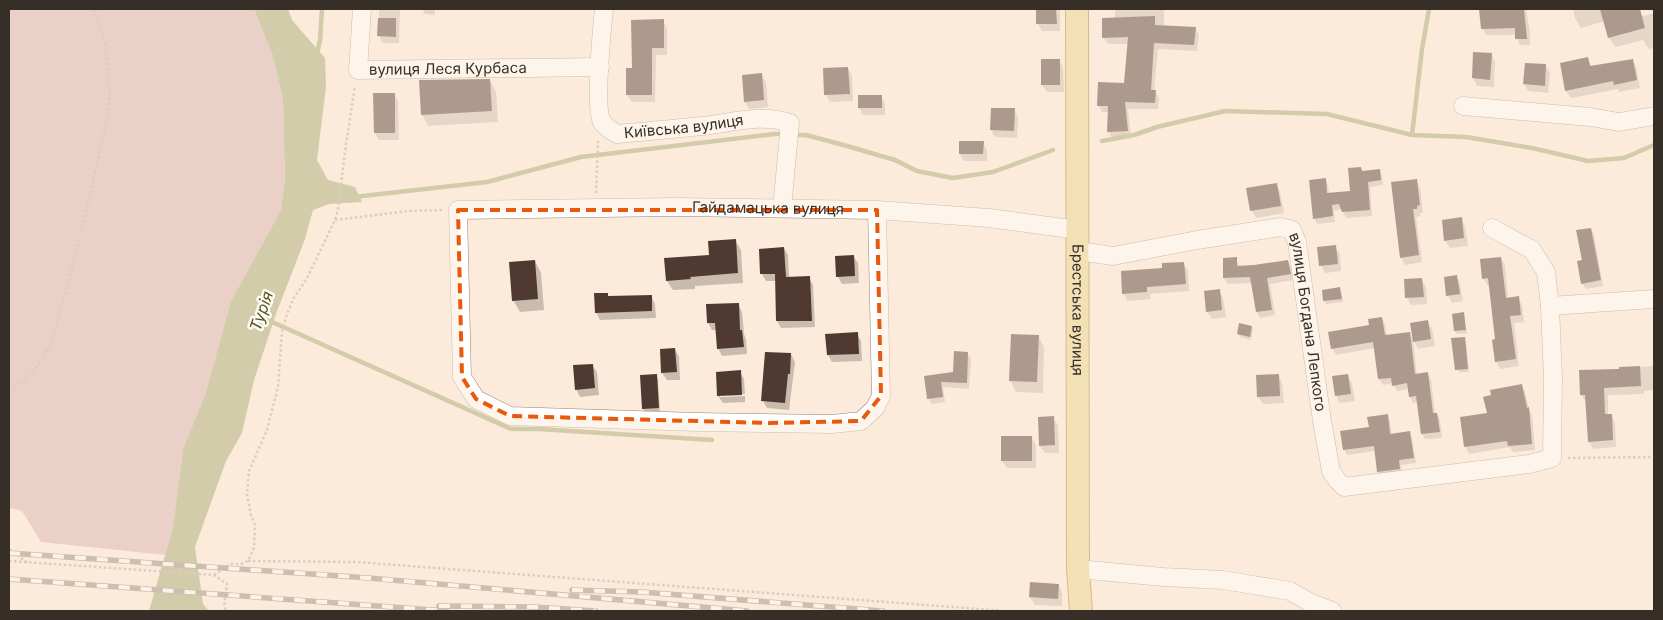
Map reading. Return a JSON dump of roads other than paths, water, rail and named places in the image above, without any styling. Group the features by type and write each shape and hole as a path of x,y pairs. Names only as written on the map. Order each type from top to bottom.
{"main road":[{"name":"Брестська вулиця","path":"1077,9 1078,569 1080,611"}],"street":[{"name":"вулиця Леся Курбаса","path":"362,9 358,70 600,67"},
{"name":"Київська вулиця","path":"604,9 600,67 600,112 602,122 617,134 754,118 781,120 791,125 782,208"},
{"path":"1463,106 1590,117 1619,122 1654,116"},
{"name":"Гайдамацька вулиця","path":"877,210 881,396 875,408 861,421 832,424 510,416 476,399 462,377 458,210 782,208 877,210 989,218 1078,240"},
{"name":"вулиця Богдана Лепкого","path":"1078,240 1113,256 1281,227 1292,230 1298,242 1331,471 1344,487 1529,464 1552,458 1553,378 1550,306"},
{"path":"1492,228 1532,250 1546,272 1550,306 1654,299"},
{"path":"1078,569 1163,577 1223,580 1290,591 1311,603 1332,611"}],"water":[{"name":"Турія","path":"254,9 288,9 292,20 325,58 326,87 317,160 328,180 355,187 362,202 329,204 313,210 305,239 276,314 254,380 242,433 226,461 195,547 203,604 209,611 149,611 173,527 183,449 205,395 231,301 281,210 285,180 283,100 273,56"}],"waterway":[{"path":"317,54 322,9"},
{"path":"1412,135 1422,49 1429,9"},
{"path":"1102,141 1134,135 1157,127 1225,111 1327,114 1412,135 1466,137 1532,148 1588,161 1624,158 1654,145"},
{"path":"354,197 487,182 581,157 786,134"},
{"path":"793,135 806,135 840,144 895,160 917,171 953,178 993,172 1053,150"},
{"name":"Турія","path":"270,321 511,429 539,429 712,440"}],"railway":[{"path":"9,553 369,578 747,611"},
{"path":"9,579 447,611"},
{"path":"572,590 642,592 883,611"},
{"path":"439,606 534,607 596,611"}]}
